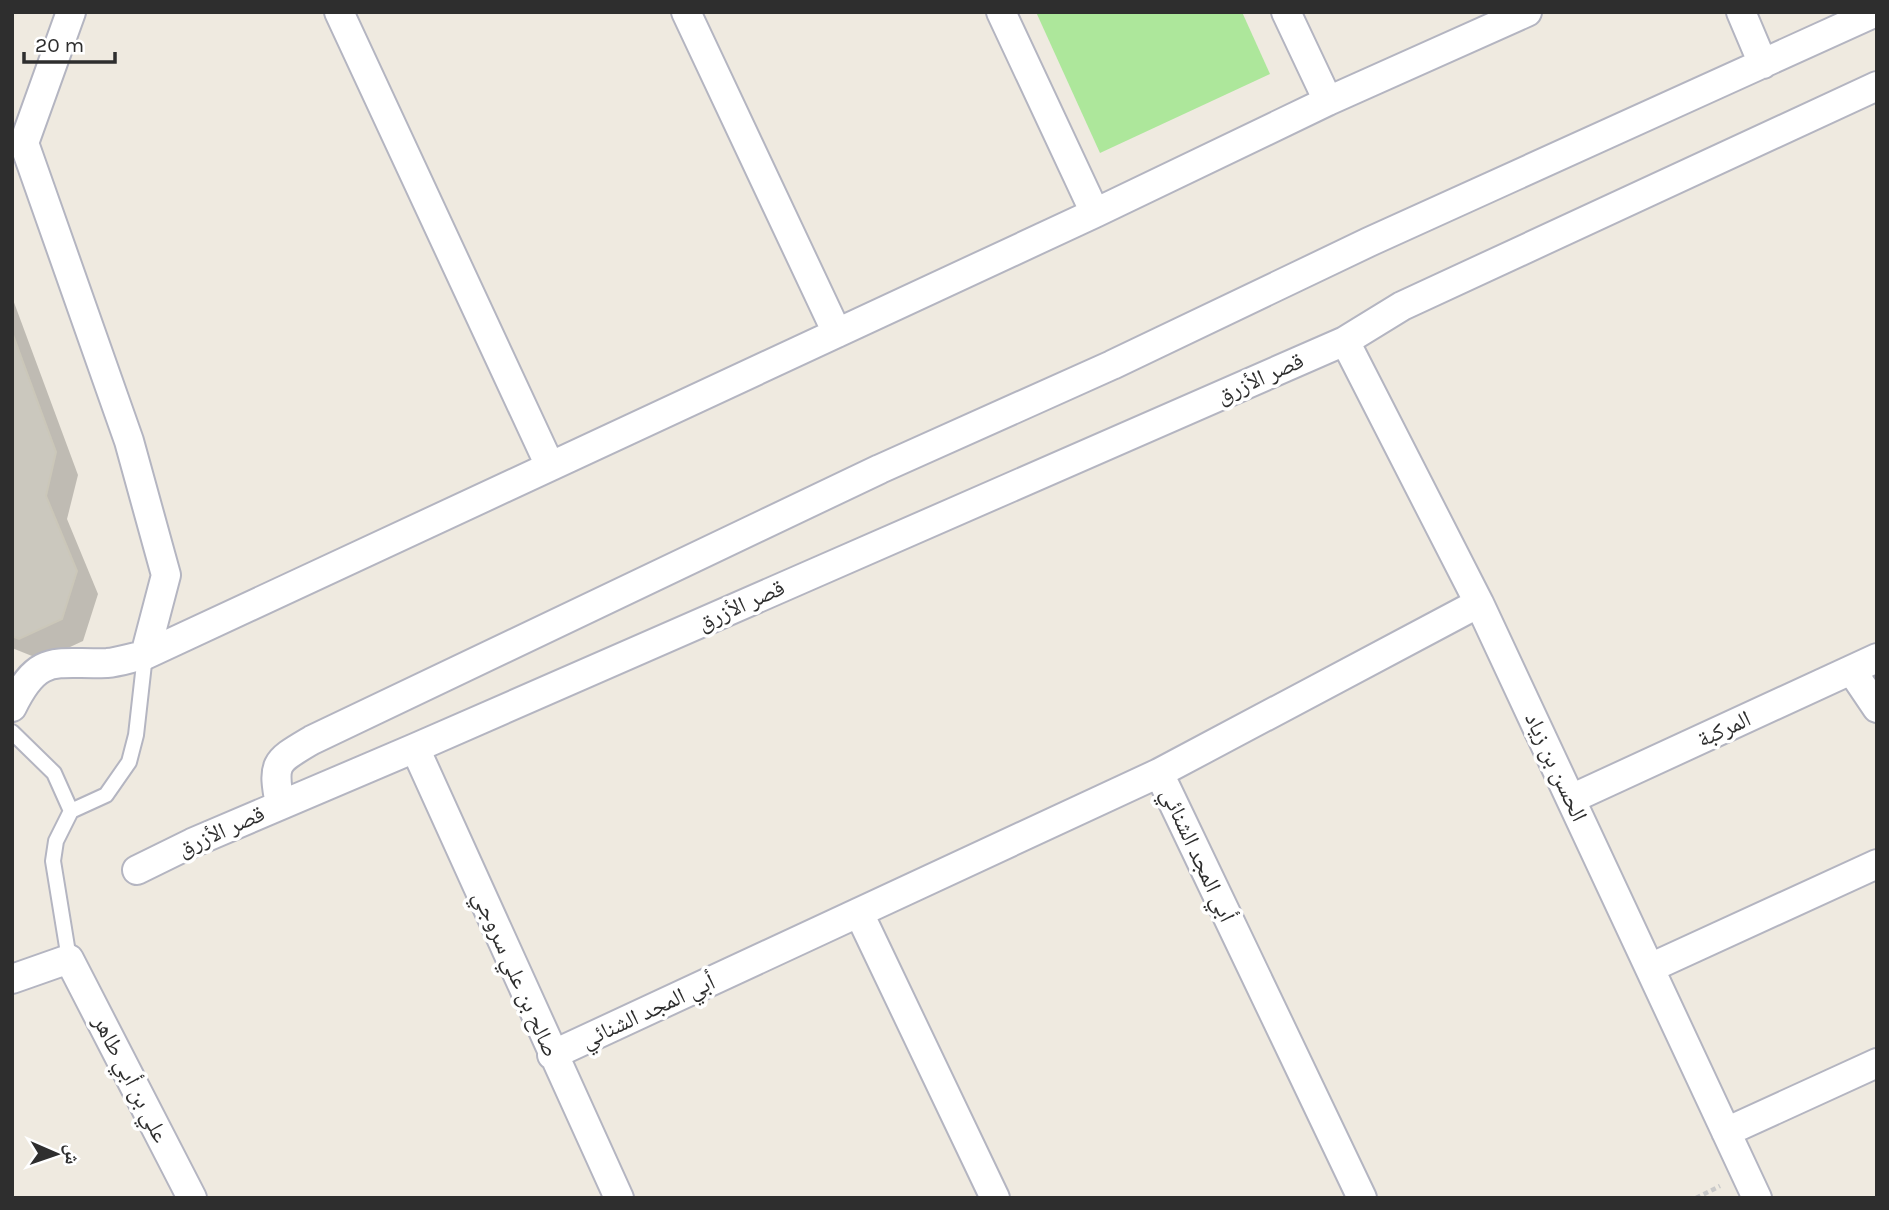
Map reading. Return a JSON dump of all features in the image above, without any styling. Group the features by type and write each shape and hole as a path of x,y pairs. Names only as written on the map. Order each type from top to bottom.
{"street":[{"path":"71,12 18,145 129,441 166,575 145,655"},
{"path":"339,12 550,466"},
{"path":"686,12 837,333"},
{"path":"1001,12 1095,213"},
{"path":"1286,12 1328,101"},
{"path":"12,707 26,680 56,661 109,663 145,655 1095,213 1328,101 1527,12"},
{"path":"1741,12 1763,64"},
{"path":"280,805 274,773 279,760 312,740 880,469 1112,365 1369,242 1876,12"},
{"name":"قصر الأزرق","path":"136,870 192,843 1345,341 1402,306 1877,86"},
{"name":"الحسن بن زياد","path":"1345,341 1479,603 1757,1198"},
{"path":"1159,773 1479,603"},
{"name":"المركبة","path":"1572,800 1877,657"},
{"path":"1852,671 1877,708"},
{"name":"صالح بن علي سروجي","path":"415,748 619,1198"},
{"name":"أبي المجد الشنائي","path":"552,1055 1159,773 1362,1198"},
{"path":"1650,968 1875,868"},
{"path":"859,913 995,1198"},
{"path":"12,979 69,959"},
{"name":"علي بن أبي طاهر","path":"69,959 192,1198"},
{"path":"1726,1132 1877,1063"}],"lane":[{"path":"69,959 53,861 56,841 71,811 106,795 129,762 136,734 145,655"},
{"path":"12,732 54,773 71,811"}],"green space":[{"path":"1036,12 1242,12 1270,74 1100,153"}],"building":[{"path":"12,332 56,452 46,496 77,571 62,619 19,639 12,636"}]}
